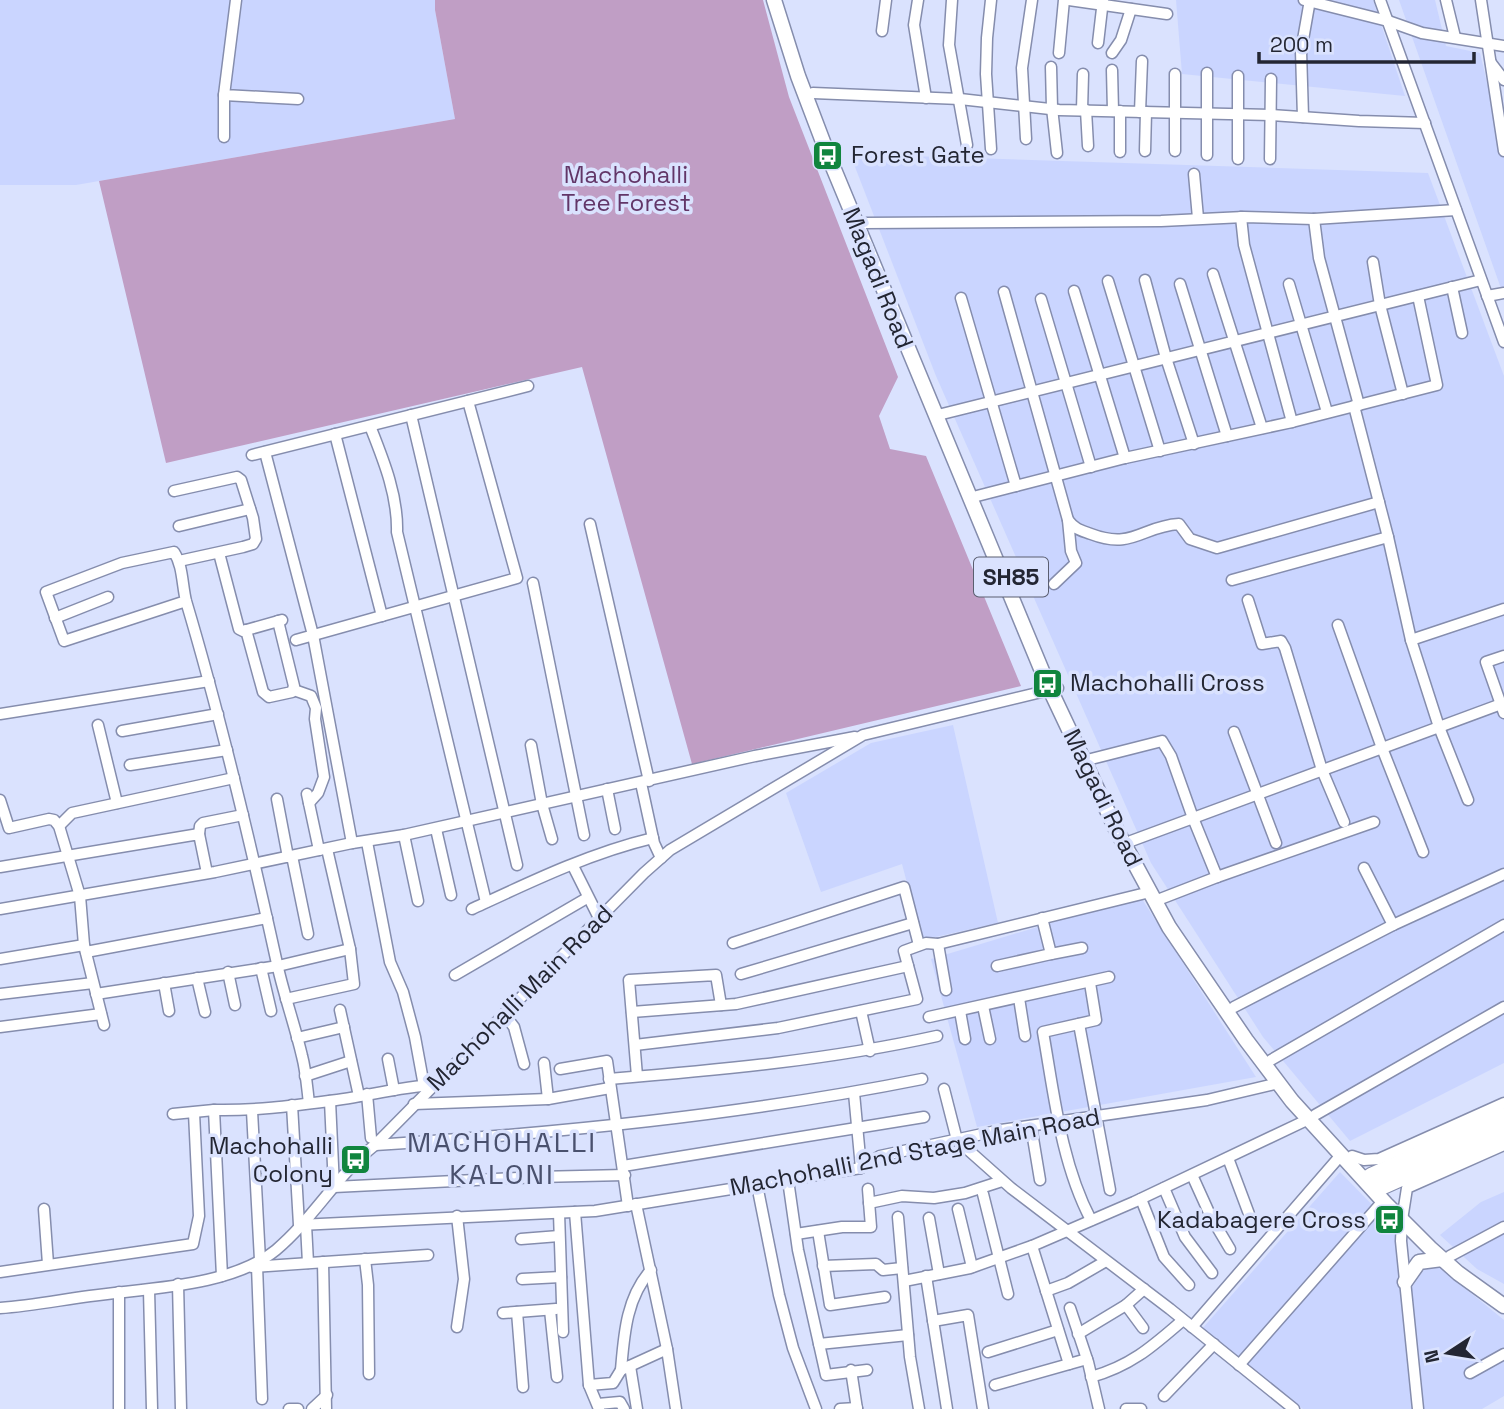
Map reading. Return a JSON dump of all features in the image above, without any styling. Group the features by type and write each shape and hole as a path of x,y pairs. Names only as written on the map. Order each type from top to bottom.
{"highway":[{"path":"1378,1188 1504,1116"},
{"path":"1378,1188 1504,1132"}],"main road":[{"name":"Magadi Road","path":"774,0 798,76 828,155 1116,829 1155,897 1312,1117"},
{"name":"Magadi Road","path":"782,0 813,93 864,223 1055,690 1131,841 1169,927 1279,1083 1403,1216 1446,1257 1504,1297"},
{"name":"Magadi Road","path":"1347,1155 1378,1188"},
{"name":"Magadi Road","path":"1446,1257 1458,1273 1504,1306"},
{"path":"1405,1282 1419,1262 1446,1257"}],"street":[{"path":"224,137 224,95 236,0"},
{"path":"882,31 886,0"},
{"path":"918,0 914,24 926,98"},
{"path":"952,0 948,45 967,145"},
{"path":"991,0 986,50 991,149"},
{"path":"1026,139 1022,68 1032,0"},
{"path":"1059,53 1067,0 1103,2 1167,15"},
{"path":"1303,117 1301,51 1308,0 1388,20 1422,33 1504,46"},
{"path":"1380,0 1504,342"},
{"path":"1446,0 1455,37"},
{"path":"1481,0 1504,151"},
{"path":"1098,43 1103,2"},
{"path":"1112,53 1121,40 1130,9"},
{"path":"1489,60 1504,80"},
{"path":"1142,61 1145,151"},
{"path":"1051,67 1057,153"},
{"path":"1112,70 1119,152"},
{"path":"1207,73 1207,155"},
{"path":"1083,74 1087,146"},
{"path":"1175,74 1175,151"},
{"path":"1238,76 1238,159"},
{"path":"1270,159 1271,79"},
{"path":"813,93 960,99 1084,110 1271,115 1424,123"},
{"path":"224,95 298,99"},
{"path":"1194,174 1198,218"},
{"path":"864,223 1241,217 1314,219 1456,210"},
{"path":"1241,217 1244,245 1292,422"},
{"path":"1314,219 1320,258 1411,639 1439,727 1468,800"},
{"path":"1373,262 1380,305 1403,394"},
{"path":"1213,274 1262,428"},
{"path":"1145,280 1166,358 1194,444"},
{"path":"942,414 1481,280"},
{"path":"1108,281 1160,451"},
{"path":"1180,284 1227,436"},
{"path":"1289,284 1327,412"},
{"path":"1452,287 1462,333"},
{"path":"1074,291 1125,458"},
{"path":"1004,292 1068,520 1071,551 1076,563 1054,584"},
{"path":"1487,296 1504,293"},
{"path":"977,496 1125,458 1292,422 1437,385 1418,296"},
{"path":"961,298 1016,486"},
{"path":"1041,299 1091,467"},
{"path":"252,455 528,386"},
{"path":"296,640 517,578 468,401"},
{"path":"411,415 517,865"},
{"path":"370,426 389,480 397,532 486,902"},
{"path":"335,434 382,616"},
{"path":"265,452 313,635 352,843"},
{"path":"174,491 237,477 241,480 250,509 256,539 253,544 179,561"},
{"path":"1068,520 1077,531 1108,541 1123,541 1179,524 1190,539 1217,548 1379,502"},
{"path":"179,526 250,509"},
{"path":"590,524 645,782 653,838 662,858"},
{"path":"1232,580 1388,537"},
{"path":"186,601 64,641 46,592 122,564 174,552 179,561 186,601 256,864 297,1038 309,1103"},
{"path":"219,553 238,627 243,631 280,621 294,690"},
{"path":"533,583 584,835"},
{"path":"55,618 108,597"},
{"path":"1248,600 1262,644 1281,641 1285,648 1322,770 1344,822"},
{"path":"1411,639 1504,609"},
{"path":"1338,625 1423,852"},
{"path":"246,630 262,692 270,697 294,690 311,696 316,708 314,719 324,777 318,793 308,798 350,949 354,984 286,999"},
{"path":"1131,841 1439,727 1503,707 1486,662 1504,656"},
{"path":"0,714 209,681"},
{"name":"Machohalli Main Road","path":"0,1308 149,1290 222,1276 255,1264 276,1250 302,1225 373,1142 670,850 863,735 1055,690"},
{"path":"122,731 218,714"},
{"path":"97,725 117,803"},
{"path":"1234,732 1276,843"},
{"path":"0,909 436,829 578,795 863,735"},
{"path":"1091,759 1162,741 1171,756 1217,877"},
{"path":"531,745 542,804 552,839"},
{"path":"130,765 227,750"},
{"path":"59,826 72,813 234,778"},
{"path":"607,789 615,829"},
{"path":"277,799 308,934"},
{"path":"0,800 9,828 49,820 54,820 59,826 80,895 85,948 102,1020 0,1027"},
{"path":"207,873 199,834 200,826 203,823 243,815"},
{"path":"635,1045 778,1028 917,999 904,951 919,945 937,944 1042,918 1155,897 1374,822"},
{"path":"436,829 451,895"},
{"path":"0,867 199,834"},
{"path":"404,835 418,901"},
{"path":"472,909 628,844 653,838"},
{"path":"173,1114 214,1110 252,1111 428,1086 403,992 390,962 366,842"},
{"path":"573,866 599,918"},
{"path":"1364,868 1393,925"},
{"path":"1234,1007 1393,925 1504,874"},
{"path":"733,943 904,887 919,945"},
{"path":"455,975 587,898"},
{"path":"0,960 267,918"},
{"path":"1042,918 1051,954"},
{"path":"741,974 913,923"},
{"path":"1271,1060 1504,925"},
{"path":"937,944 946,990"},
{"path":"997,966 1082,948"},
{"path":"0,994 164,983 278,966 350,949"},
{"path":"632,1012 736,1004 908,966"},
{"path":"261,968 271,1011"},
{"path":"228,972 235,1005"},
{"path":"637,1076 629,980 716,975 721,1005"},
{"path":"929,1017 1109,977"},
{"path":"197,978 205,1012"},
{"path":"164,983 169,1011"},
{"path":"1090,983 1096,1020 1044,1032 1059,1122 1080,1199 1091,1220"},
{"path":"1019,998 1024,1036"},
{"path":"983,1006 989,1039"},
{"path":"904,1280 972,1267 999,1258 1140,1199 1312,1117 1504,1007"},
{"path":"340,1010 373,1142 617,1126 854,1093 922,1079"},
{"path":"861,1011 870,1051"},
{"path":"960,1011 965,1039"},
{"path":"504,1014 514,1027 524,1064"},
{"path":"1079,1024 1110,1190"},
{"path":"297,1038 344,1027"},
{"path":"414,1104 548,1099 637,1076 743,1067 870,1051 937,1036"},
{"path":"387,1059 394,1090"},
{"path":"305,1076 351,1061"},
{"path":"560,1069 607,1061 624,1171 650,1270 667,1349 676,1409"},
{"path":"544,1062 548,1099"},
{"name":"Machohalli 2nd Stage Main Road","path":"302,1225 559,1213 632,1205 861,1168 880,1156 957,1140 1031,1126 1207,1100 1279,1083"},
{"path":"944,1089 957,1140 1002,1181 1144,1289 1294,1409"},
{"path":"854,1093 861,1168"},
{"path":"330,1101 334,1187 624,1171 924,1117"},
{"path":"1192,1327 1347,1155 1364,1160 1379,1159 1504,1103"},
{"path":"292,1105 307,1263"},
{"path":"214,1110 222,1276"},
{"path":"252,1111 255,1264 262,1399"},
{"path":"0,1272 193,1244 200,1216 194,1113"},
{"path":"1031,1126 1040,1180"},
{"path":"1418,1409 1401,1241 1408,1188 1504,1145"},
{"path":"1228,1158 1249,1214"},
{"path":"1192,1175 1211,1217 1230,1249"},
{"path":"788,1180 796,1234 825,1375 867,1370"},
{"path":"869,1203 902,1196 934,1198 965,1193 1002,1181"},
{"path":"757,1185 779,1296 793,1348 816,1409"},
{"path":"1164,1188 1185,1237 1212,1273"},
{"path":"1240,1365 1378,1188"},
{"path":"796,1234 842,1227 872,1227 868,1189"},
{"path":"983,1194 1008,1294"},
{"path":"1140,1199 1164,1257 1189,1285"},
{"path":"44,1209 48,1264"},
{"path":"958,1209 972,1267"},
{"path":"575,1212 589,1385 598,1406 620,1402 624,1409"},
{"path":"557,1377 556,1309 561,1277 559,1213"},
{"path":"457,1216 464,1279 457,1327"},
{"path":"898,1217 908,1335 919,1409"},
{"path":"929,1218 939,1274"},
{"path":"1446,1257 1504,1227"},
{"path":"818,1231 830,1305 885,1297"},
{"path":"522,1239 559,1236"},
{"path":"1032,1246 1069,1364"},
{"path":"255,1264 428,1255"},
{"path":"365,1259 369,1374"},
{"path":"1046,1291 1068,1283 1106,1261"},
{"path":"323,1262 327,1409"},
{"path":"823,1266 876,1264 883,1270 902,1268"},
{"path":"637,1409 625,1368 626,1318 640,1282 650,1270"},
{"path":"926,1276 947,1409"},
{"path":"522,1279 561,1277"},
{"path":"178,1284 181,1409"},
{"path":"1079,1334 1126,1305 1144,1289"},
{"path":"149,1290 152,1409"},
{"path":"118,1292 119,1409"},
{"path":"1126,1305 1143,1328"},
{"path":"1070,1308 1087,1359 1099,1409"},
{"path":"502,1313 556,1309"},
{"path":"556,1309 563,1332"},
{"path":"517,1312 523,1387"},
{"path":"933,1321 968,1315 983,1409"},
{"path":"1091,1377 1131,1362 1183,1320"},
{"path":"988,1352 1058,1329"},
{"path":"819,1344 908,1335"},
{"path":"1164,1396 1214,1344"},
{"path":"589,1385 613,1383 625,1368 667,1349"},
{"path":"1470,1373 1504,1354"},
{"path":"995,1385 1087,1359"},
{"path":"840,1409 857,1408 851,1370"},
{"path":"312,1409 327,1395"},
{"path":"289,1409 298,1409"},
{"path":"1126,1409 1141,1409"}],"shaded area":[{"path":"0,0 435,0 455,119 76,185 0,185"},
{"path":"1176,0 1373,0 1405,96 1182,74"},
{"path":"1399,0 1435,0 1446,46 1480,53 1504,154 1504,297"},
{"path":"850,154 1428,173 1504,376 1504,1063 1350,1141 1263,1037 1151,863 936,376"},
{"path":"953,725 998,923 922,940 902,864 821,892 786,793 871,743"},
{"path":"1140,896 1256,1077 977,1127 931,959"},
{"path":"1340,1172 1394,1227 1414,1409 1303,1409 1201,1330"},
{"path":"1504,1192 1504,1284 1477,1269 1440,1235 1481,1202"},
{"path":"1430,1260 1504,1320 1504,1396 1482,1409 1424,1409 1409,1292"}],"green space":[{"name":"Machohalli Tree Forest","path":"435,0 763,0 789,97 898,377 879,416 890,449 926,456 1021,686 692,764 582,367 166,463 99,181 455,119"}],"place":[{"name":"Forest Gate","path":"828,155"},
{"name":"Machohalli Cross","path":"1047,683"},
{"name":"Machohalli Colony","path":"356,1160"},
{"name":"Kadabagere Cross","path":"1389,1220"}],"district":[{"name":"MACHOHALLI KALONI","path":"502,1158"}]}
